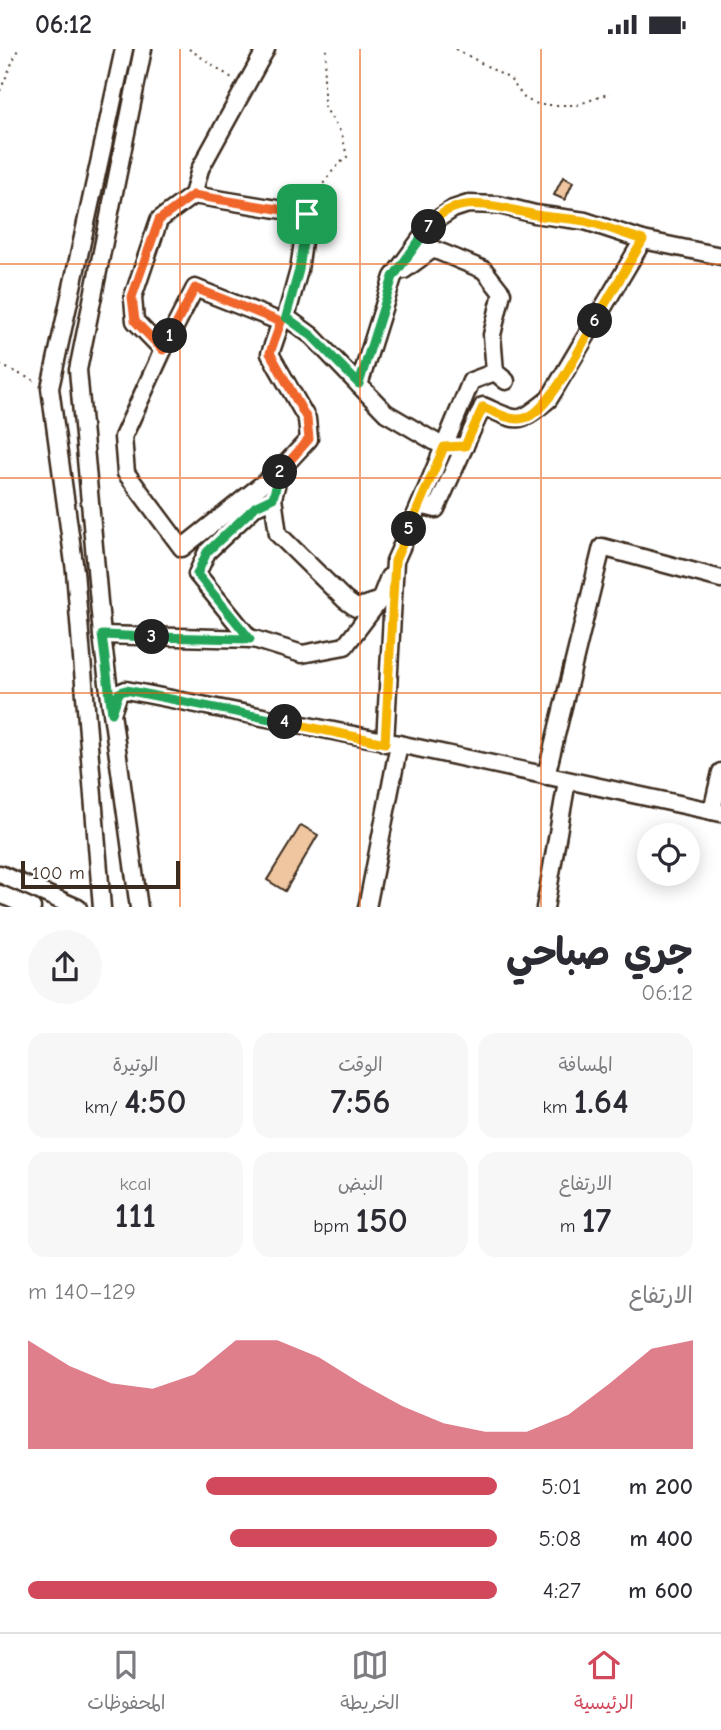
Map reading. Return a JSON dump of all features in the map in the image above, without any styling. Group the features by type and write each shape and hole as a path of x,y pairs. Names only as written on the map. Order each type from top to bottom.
{"street":[{"path":"102,907 75,571 50,388 124,49"},
{"path":"139,907 102,635 78,369 143,49"},
{"path":"163,350 135,321 132,297 159,220 193,195 200,169 266,49"},
{"path":"193,195 307,214 299,270 284,320 270,353 307,419 309,439 280,470 182,548 126,473 123,437 195,288 284,320 312,336 386,412 444,447 465,446"},
{"path":"359,384 393,277 433,222 453,209 468,204 499,205 535,215 585,221 643,240 721,256"},
{"path":"420,505 436,509 483,407 510,418 526,418 549,400 643,240"},
{"path":"102,635 250,639 302,653 345,646 380,600 471,381 500,377 492,335 502,293 484,269 433,249 393,277"},
{"path":"280,470 273,498 278,534 356,608 380,600"},
{"path":"250,639 197,574 207,552 256,506 273,498"},
{"path":"545,776 602,547 721,579"},
{"path":"367,907 392,743 395,561"},
{"path":"112,713 119,693 126,690 717,812 721,772"},
{"path":"545,907 567,781"},
{"path":"0,874 76,907"},
{"path":"0,894 30,907"}],"path":[{"path":"0,91 18,49"},
{"path":"189,49 245,86"},
{"path":"307,214 321,186 347,157 341,134 324,106 327,49"},
{"path":"456,49 510,79 525,99 540,105 577,106 610,93"},
{"path":"0,365 50,388"}],"building":[{"path":"563,177 573,182 565,200 554,195"},
{"path":"301,825 318,835 285,891 267,880"}],"route":[{"path":"193,195 307,214 299,270 286,317 312,336 359,384 393,277 433,222 453,209 468,204 499,205 535,215 585,221 643,240 549,400 526,418 510,418 483,407 465,446 444,447 395,561 385,743 126,690 119,693 112,713 102,635 250,639 197,574 207,552 256,506 273,498 280,470 309,439 307,419 270,353 281,322 195,288 163,350 135,321 132,297 159,220 193,195"}]}
